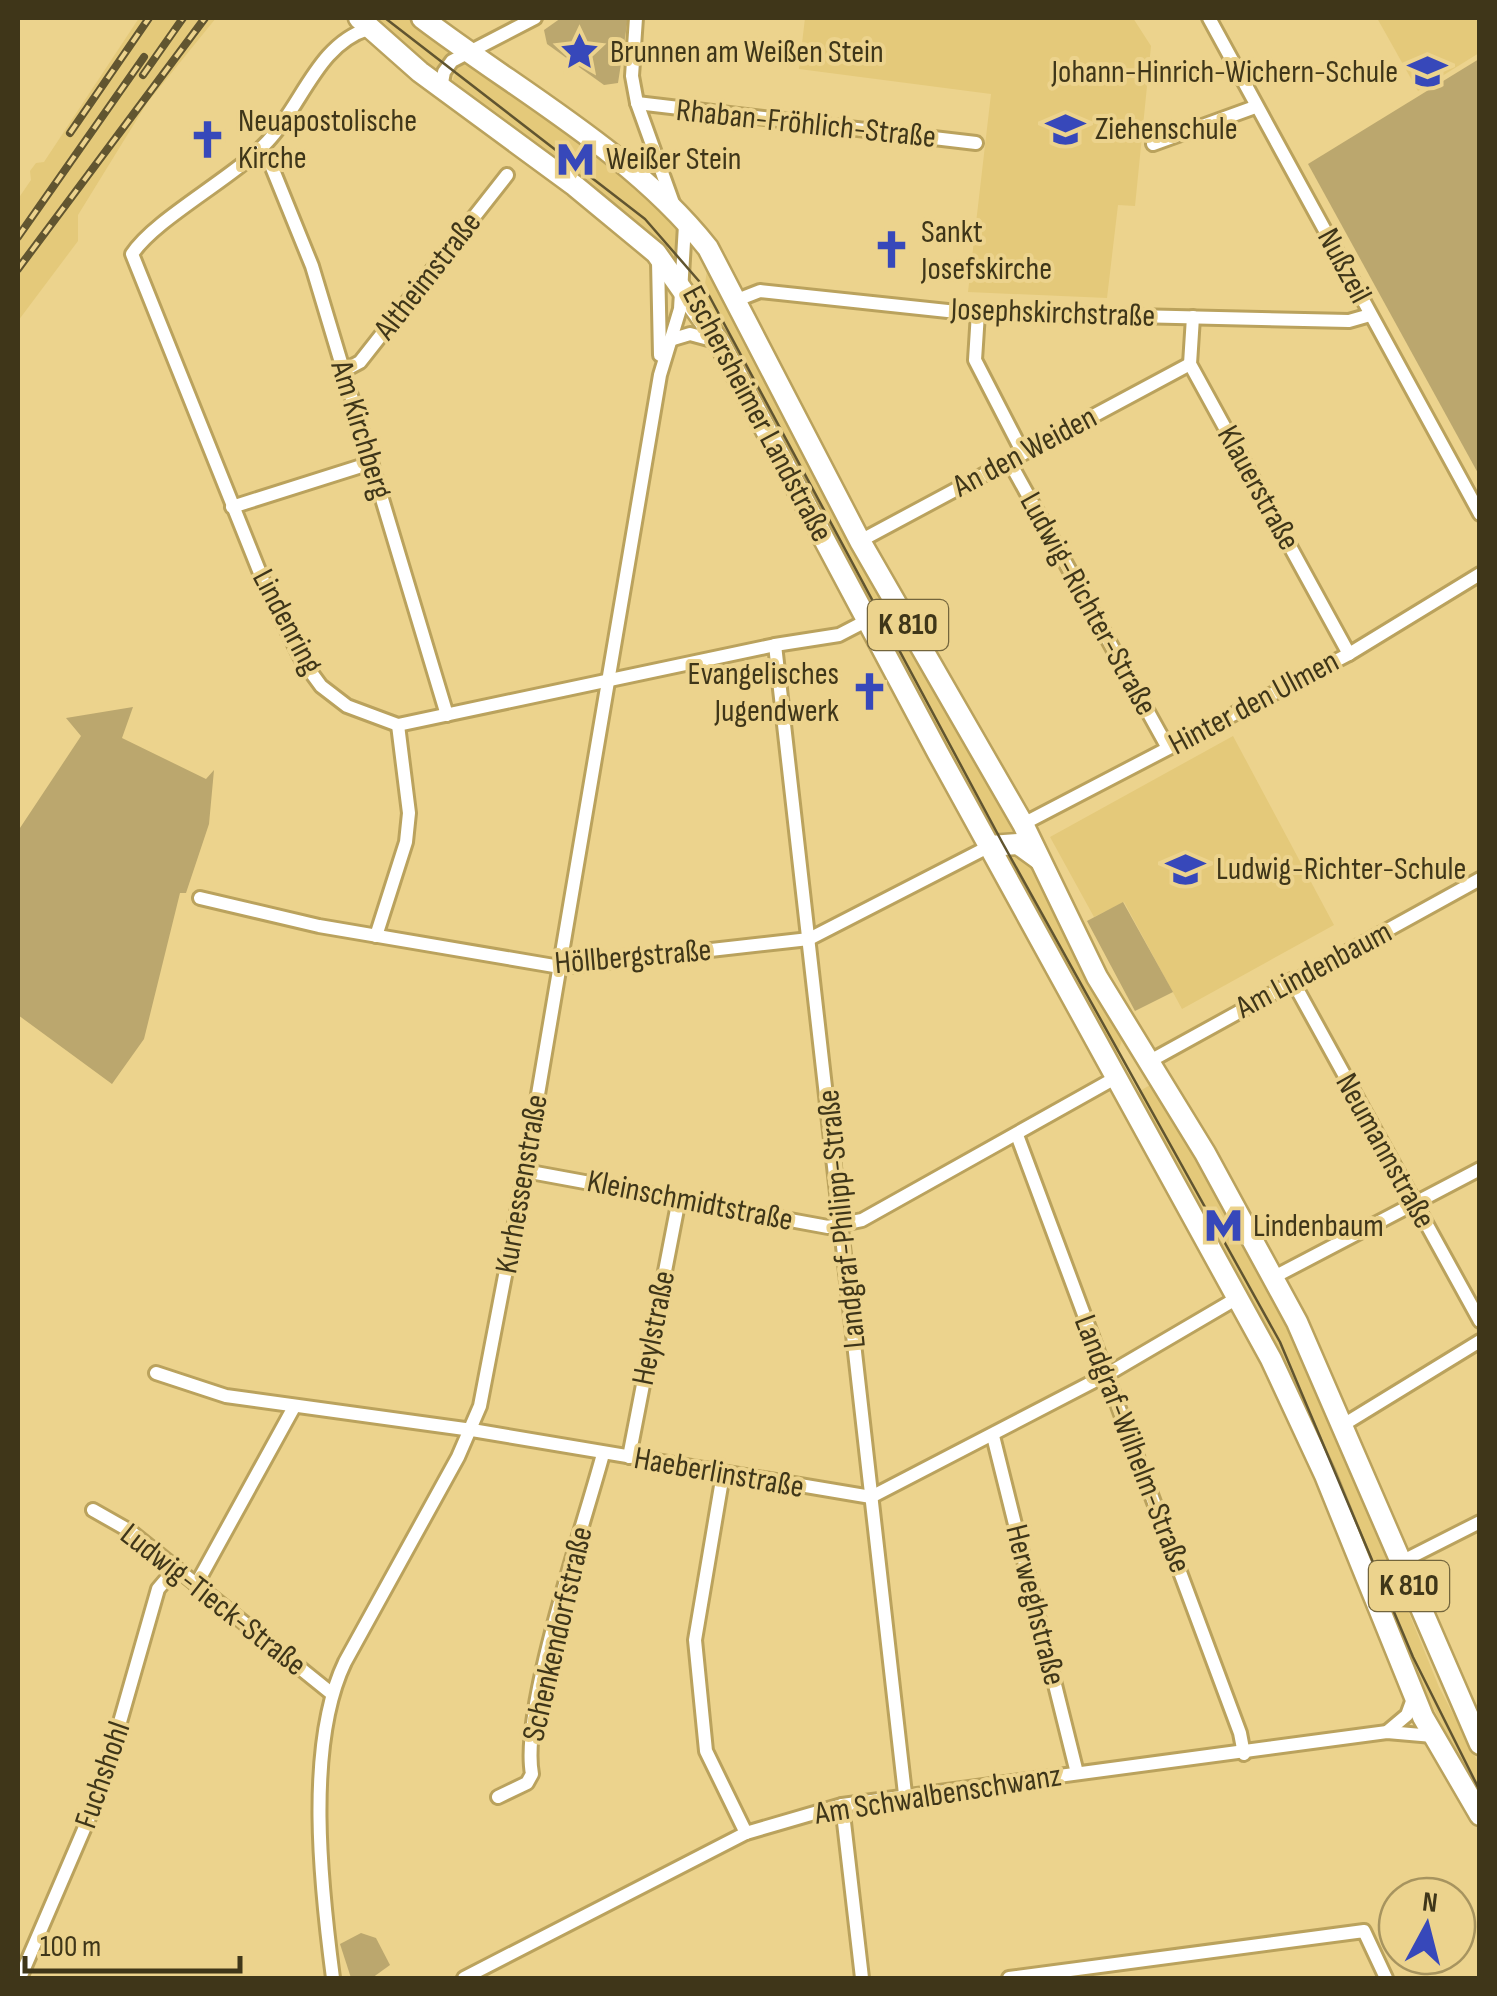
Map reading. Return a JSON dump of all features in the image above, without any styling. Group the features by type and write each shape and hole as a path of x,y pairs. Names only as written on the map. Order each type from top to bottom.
{"main road":[{"name":"K 810","path":"422,18 680,214"},
{"name":"K 810","path":"364,23 441,88 576,186 656,254 682,286"},
{"name":"Eschersheimer Landstraße","path":"680,214 737,300 860,540 1024,824 1097,978 1274,1278 1343,1425 1399,1563 1477,1733"},
{"name":"Eschersheimer Landstraße","path":"682,286 719,342 866,621 1238,1298 1326,1476 1414,1694 1480,1816"},
{"path":"990,846 1018,844 1041,860"},
{"path":"1117,1078 1145,1054"},
{"path":"1128,1097 1145,1054"}],"street":[{"path":"441,88 446,68 469,50 535,18"},
{"name":"Eschersheimer Landstraße","path":"636,18 632,76 637,103 680,214 687,248 682,286"},
{"name":"Nußzeil","path":"1209,18 1480,514"},
{"path":"259,151 280,128 333,49 364,23"},
{"name":"Rhaban-Fröhlich-Straße","path":"637,103 976,143"},
{"path":"1153,144 1255,108"},
{"name":"Lindenring","path":"259,151 132,254 232,507 294,646 321,686 347,706 398,726"},
{"name":"Am Kirchberg","path":"259,151 271,165 291,208 447,715"},
{"name":"Altheimstraße","path":"343,372 360,362 507,175"},
{"name":"Kurhessenstraße","path":"656,254 661,288 660,375"},
{"name":"Kurhessenstraße","path":"330,1978 320,1780 331,1693 472,1430 525,1171 660,375 682,286"},
{"name":"Josephskirchstraße","path":"737,300 760,290 978,313 1349,321 1370,315"},
{"path":"978,313 975,360 1023,453"},
{"path":"1190,364 1192,317"},
{"path":"670,340 697,334 719,342"},
{"name":"An den Weiden","path":"860,540 1190,364"},
{"name":"Klauerstraße","path":"1190,364 1348,654"},
{"name":"Ludwig-Richter-Straße","path":"1008,461 1168,748"},
{"path":"232,507 371,463"},
{"name":"Hinter den Ulmen","path":"1024,824 1348,654 1480,574"},
{"path":"376,936 406,842 409,813 398,726 775,644 839,635 866,621"},
{"name":"Landgraf-Philipp-Straße","path":"775,644 904,1794"},
{"name":"Höllbergstraße","path":"200,898 376,936 560,967 809,939 990,846"},
{"name":"Am Lindenbaum","path":"1145,1054 1480,879"},
{"name":"Neumannstraße","path":"1292,980 1480,1321"},
{"name":"Kleinschmidtstraße","path":"525,1171 828,1227 843,1225 862,1220 1117,1078"},
{"name":"Landgraf-Wilhelm-Straße","path":"1017,1135 1240,1733 1244,1754"},
{"path":"1274,1278 1480,1170"},
{"name":"Heylstraße","path":"629,1458 679,1198"},
{"path":"871,1496 993,1436 1238,1298"},
{"path":"1343,1425 1480,1341"},
{"name":"Haeberlinstraße","path":"156,1372 226,1396 472,1430 871,1496"},
{"path":"196,1585 294,1407"},
{"name":"Herweghstraße","path":"993,1436 1077,1773"},
{"name":"Schenkendorfstraße","path":"498,1797 528,1782 532,1774 529,1758 546,1664 603,1454"},
{"path":"722,1474 695,1640 706,1750 746,1833"},
{"name":"Ludwig-Tieck-Straße","path":"93,1510 130,1531 331,1693"},
{"path":"1399,1563 1480,1522"},
{"name":"Fuchshohl","path":"20,1978 100,1792 158,1589 175,1569"},
{"path":"1387,1732 1407,1716 1414,1694"},
{"name":"Am Schwalbenschwanz","path":"464,1978 746,1833 842,1806 904,1794 1244,1754 1387,1732 1435,1736"},
{"path":"842,1806 862,1978"},
{"path":"1009,1978 1364,1931 1386,1978"}],"shaded area":[{"path":"139,18 216,18 147,103 78,215 78,241 18,321 18,199 31,180 30,171 36,163 44,162"},
{"path":"371,18 409,18 455,50 431,72"},
{"path":"561,18 628,18 618,83 604,85 547,44 544,30"},
{"name":"Ziehenschule","path":"805,18 1133,18 1151,46 1135,206 1118,205 1107,298 968,292 991,94 799,69"},
{"name":"Johann-Hinrich-Wichern-Schule","path":"1377,18 1479,18 1479,53 1418,91"},
{"path":"470,59 626,176 679,226 678,269 451,84 457,69"},
{"path":"1479,59 1479,475 1308,164"},
{"path":"708,264 1123,1037 1113,1055 702,303"},
{"path":"133,707 122,738 206,779 214,770 209,824 186,893 180,893 144,1039 112,1084 18,1015 18,831 81,736 66,718"},
{"name":"Ludwig-Richter-Schule","path":"1233,736 1334,925 1182,1009 1124,902 1094,917 1050,837"},
{"path":"1123,902 1173,992 1135,1011 1087,921"},
{"path":"1152,1084 1174,1122 1178,1121 1287,1317 1283,1320 1345,1456 1439,1687 1479,1764 1479,1802 1410,1660 1284,1358 1268,1338 1138,1092"},
{"path":"361,1933 376,1938 390,1965 372,1978 351,1978 340,1944"}],"tram line":[{"path":"385,18 645,219 705,288 1002,842 1280,1342 1413,1657 1480,1791"}],"railway":[{"path":"70,133 149,18"},
{"path":"143,75 183,18"},
{"path":"18,269 205,18"},
{"path":"18,237 144,57"}],"place":[{"name":"Brunnen am Weißen Stein","path":"580,52"},
{"name":"Johann-Hinrich-Wichern-Schule","path":"1428,72"},
{"name":"Ziehenschule","path":"1065,129"},
{"name":"Neuapostolische Kirche","path":"208,139"},
{"name":"Weißer Stein","path":"576,159"},
{"name":"Sankt Josefskirche","path":"891,250"},
{"name":"Evangelisches Jugendwerk","path":"869,692"},
{"name":"Ludwig-Richter-Schule","path":"1186,869"},
{"name":"Lindenbaum","path":"1223,1226"}]}
